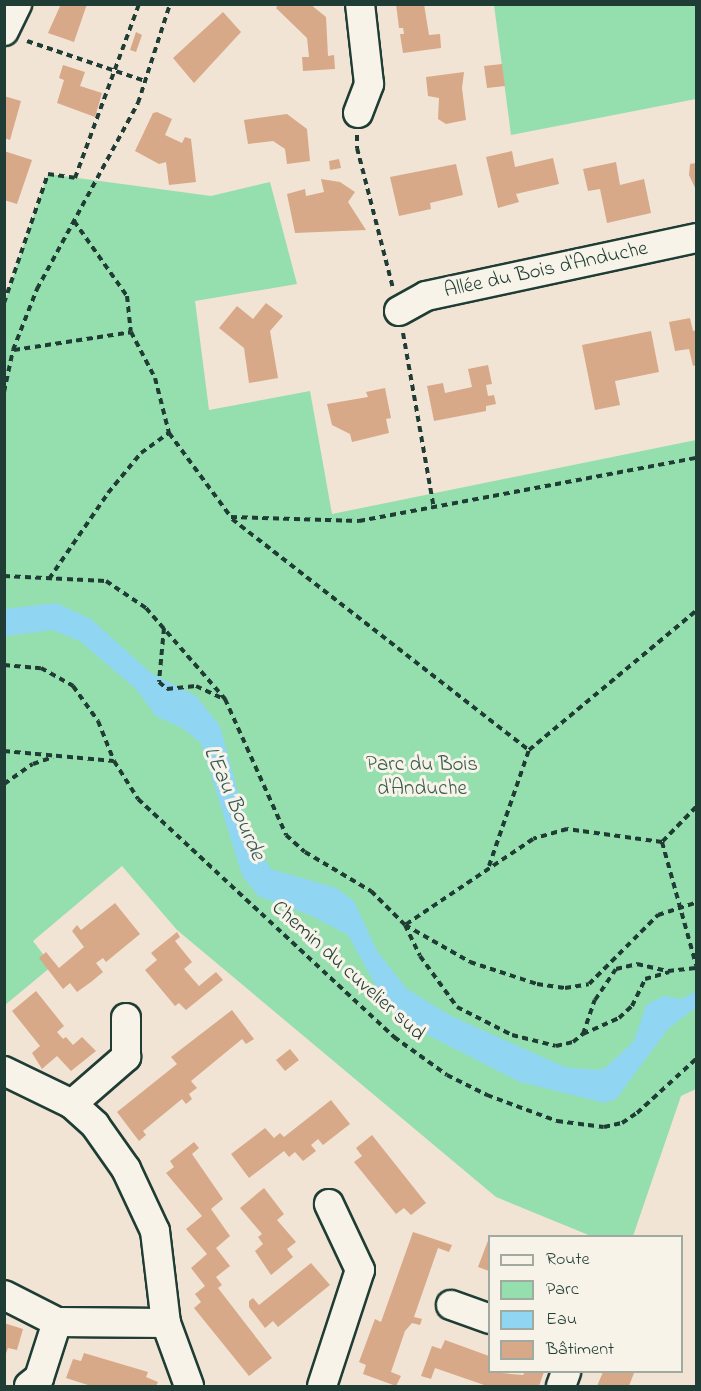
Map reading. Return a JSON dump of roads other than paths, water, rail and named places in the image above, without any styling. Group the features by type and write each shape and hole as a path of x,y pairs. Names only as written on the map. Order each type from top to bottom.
{"street":[{"path":"10,34 17,4"},
{"path":"358,113 369,84 360,4"},
{"name":"Allée du Bois d'Anduche","path":"399,311 426,296 696,238"},
{"path":"72,1104 126,1057 126,1018"},
{"path":"4,1071 72,1104 114,1149 147,1211 158,1251 166,1323 189,1386"},
{"path":"322,1386 360,1270 329,1204"},
{"path":"4,1295 57,1322 166,1323"},
{"path":"451,1305 488,1319"},
{"path":"30,1386 39,1378 57,1322"}],"water":[{"name":"L'Eau Bourde","path":"56,603 91,619 151,673 196,696 220,726 250,836 271,869 336,888 354,901 377,951 407,989 451,1016 565,1067 595,1070 605,1068 634,1041 646,1005 663,996 682,999 696,991 696,1007 668,1029 616,1099 605,1103 520,1082 418,1030 395,1011 376,986 348,935 310,915 258,896 242,875 201,743 182,728 156,716 136,689 80,641 52,630 5,636 5,609"}],"park label":[{"name":"Parc du Bois d'Anduche","path":"422,777"}]}
